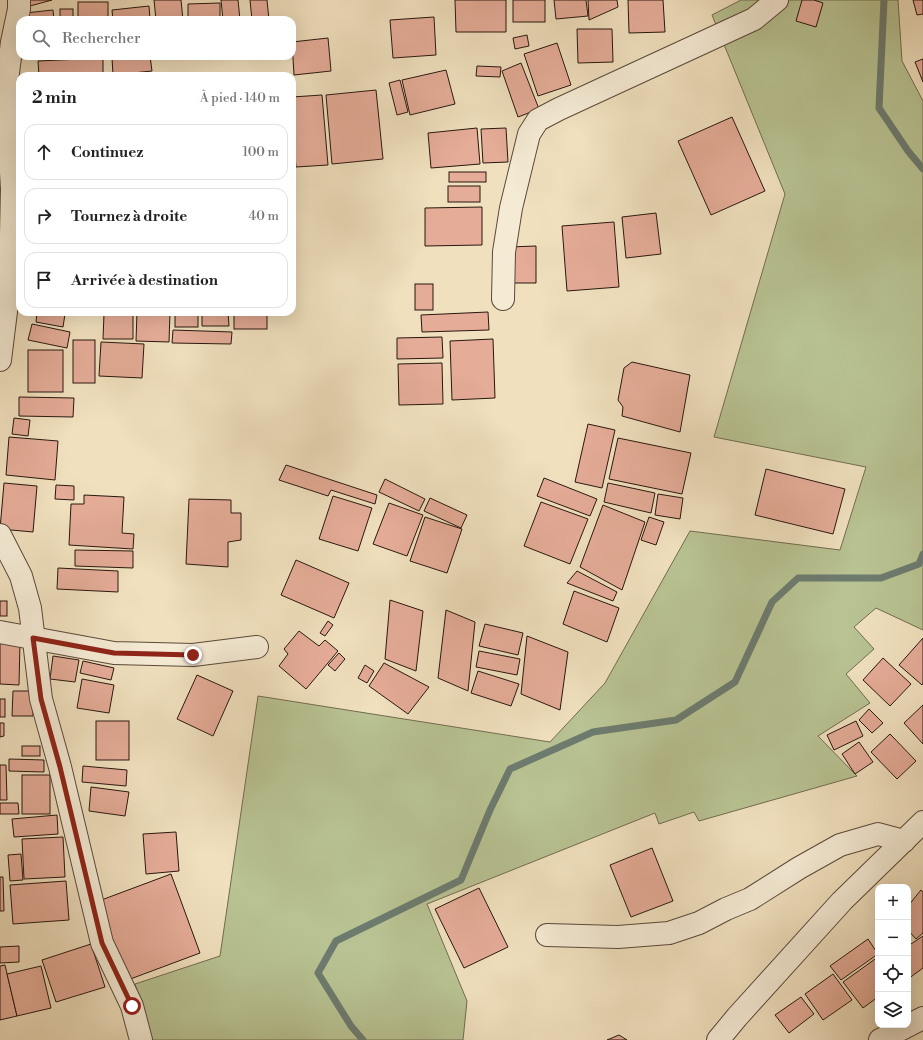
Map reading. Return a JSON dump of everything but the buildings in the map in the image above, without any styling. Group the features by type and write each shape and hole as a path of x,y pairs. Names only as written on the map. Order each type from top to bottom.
{"street":[{"path":"18,16 19,0"},
{"path":"503,298 504,252 511,208 529,134 538,120 558,109 754,19 777,0"},
{"path":"0,360 10,279 12,196 6,88 16,23"},
{"path":"0,535 21,576 30,608 41,699 60,767 102,943 132,1006 141,1040"},
{"path":"0,632 114,653 193,655 257,647"},
{"path":"718,1040 842,901 923,822"},
{"path":"547,935 618,937 669,933 698,923 750,899 799,868 840,845 878,834 904,841"},
{"path":"880,1040 923,1018"}],"green space":[{"path":"741,0 898,0 902,61 923,101 923,630 876,608 854,627 874,649 846,674 870,703 818,736 857,776 699,821 694,812 659,824 655,813 427,904 467,1001 463,1040 152,1040 135,984 220,956 258,696 550,742 605,683 690,531 840,550 866,467 714,437 785,194 712,15"}],"waterway":[{"path":"884,0 879,108 908,151 923,169"},
{"path":"363,1040 351,1026 318,973 336,941 461,880 490,810 510,769 593,732 676,720 735,682 772,602 798,578 881,578 919,564 923,554"}],"route":[{"path":"132,1006 102,943 60,767 41,699 33,638 114,653 193,655"}]}
